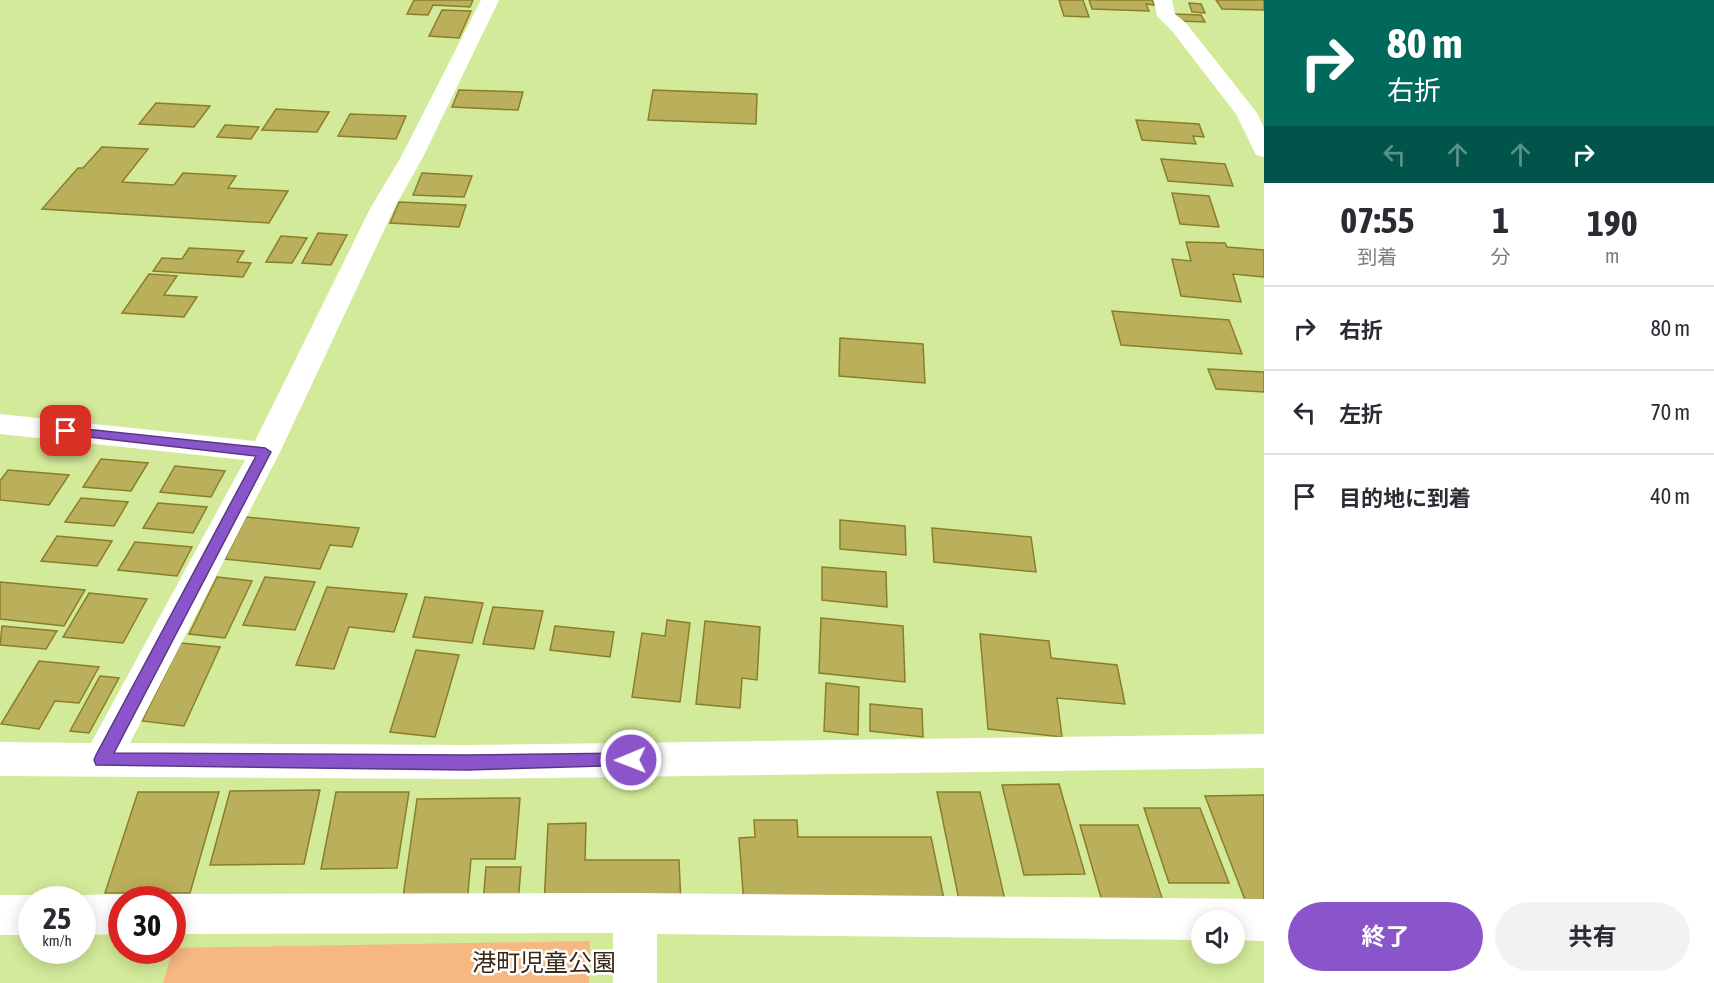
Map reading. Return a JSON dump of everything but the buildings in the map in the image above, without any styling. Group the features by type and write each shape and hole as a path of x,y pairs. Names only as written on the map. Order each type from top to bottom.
{"street":[{"path":"102,760 265,452 383,207 412,157 490,0"},
{"path":"1163,0 1166,15 1179,27 1246,112 1264,150"},
{"path":"0,424 265,452"},
{"path":"0,759 467,762 1264,751"},
{"path":"186,914 635,913 1264,920"},
{"path":"635,913 635,983"},
{"path":"0,915 18,915"}],"green space":[{"name":"港町児童公園","path":"590,941 589,983 163,983 168,964 186,964 186,948"}],"route":[{"path":"66,431 265,452 102,760 467,762 631,760"}]}
